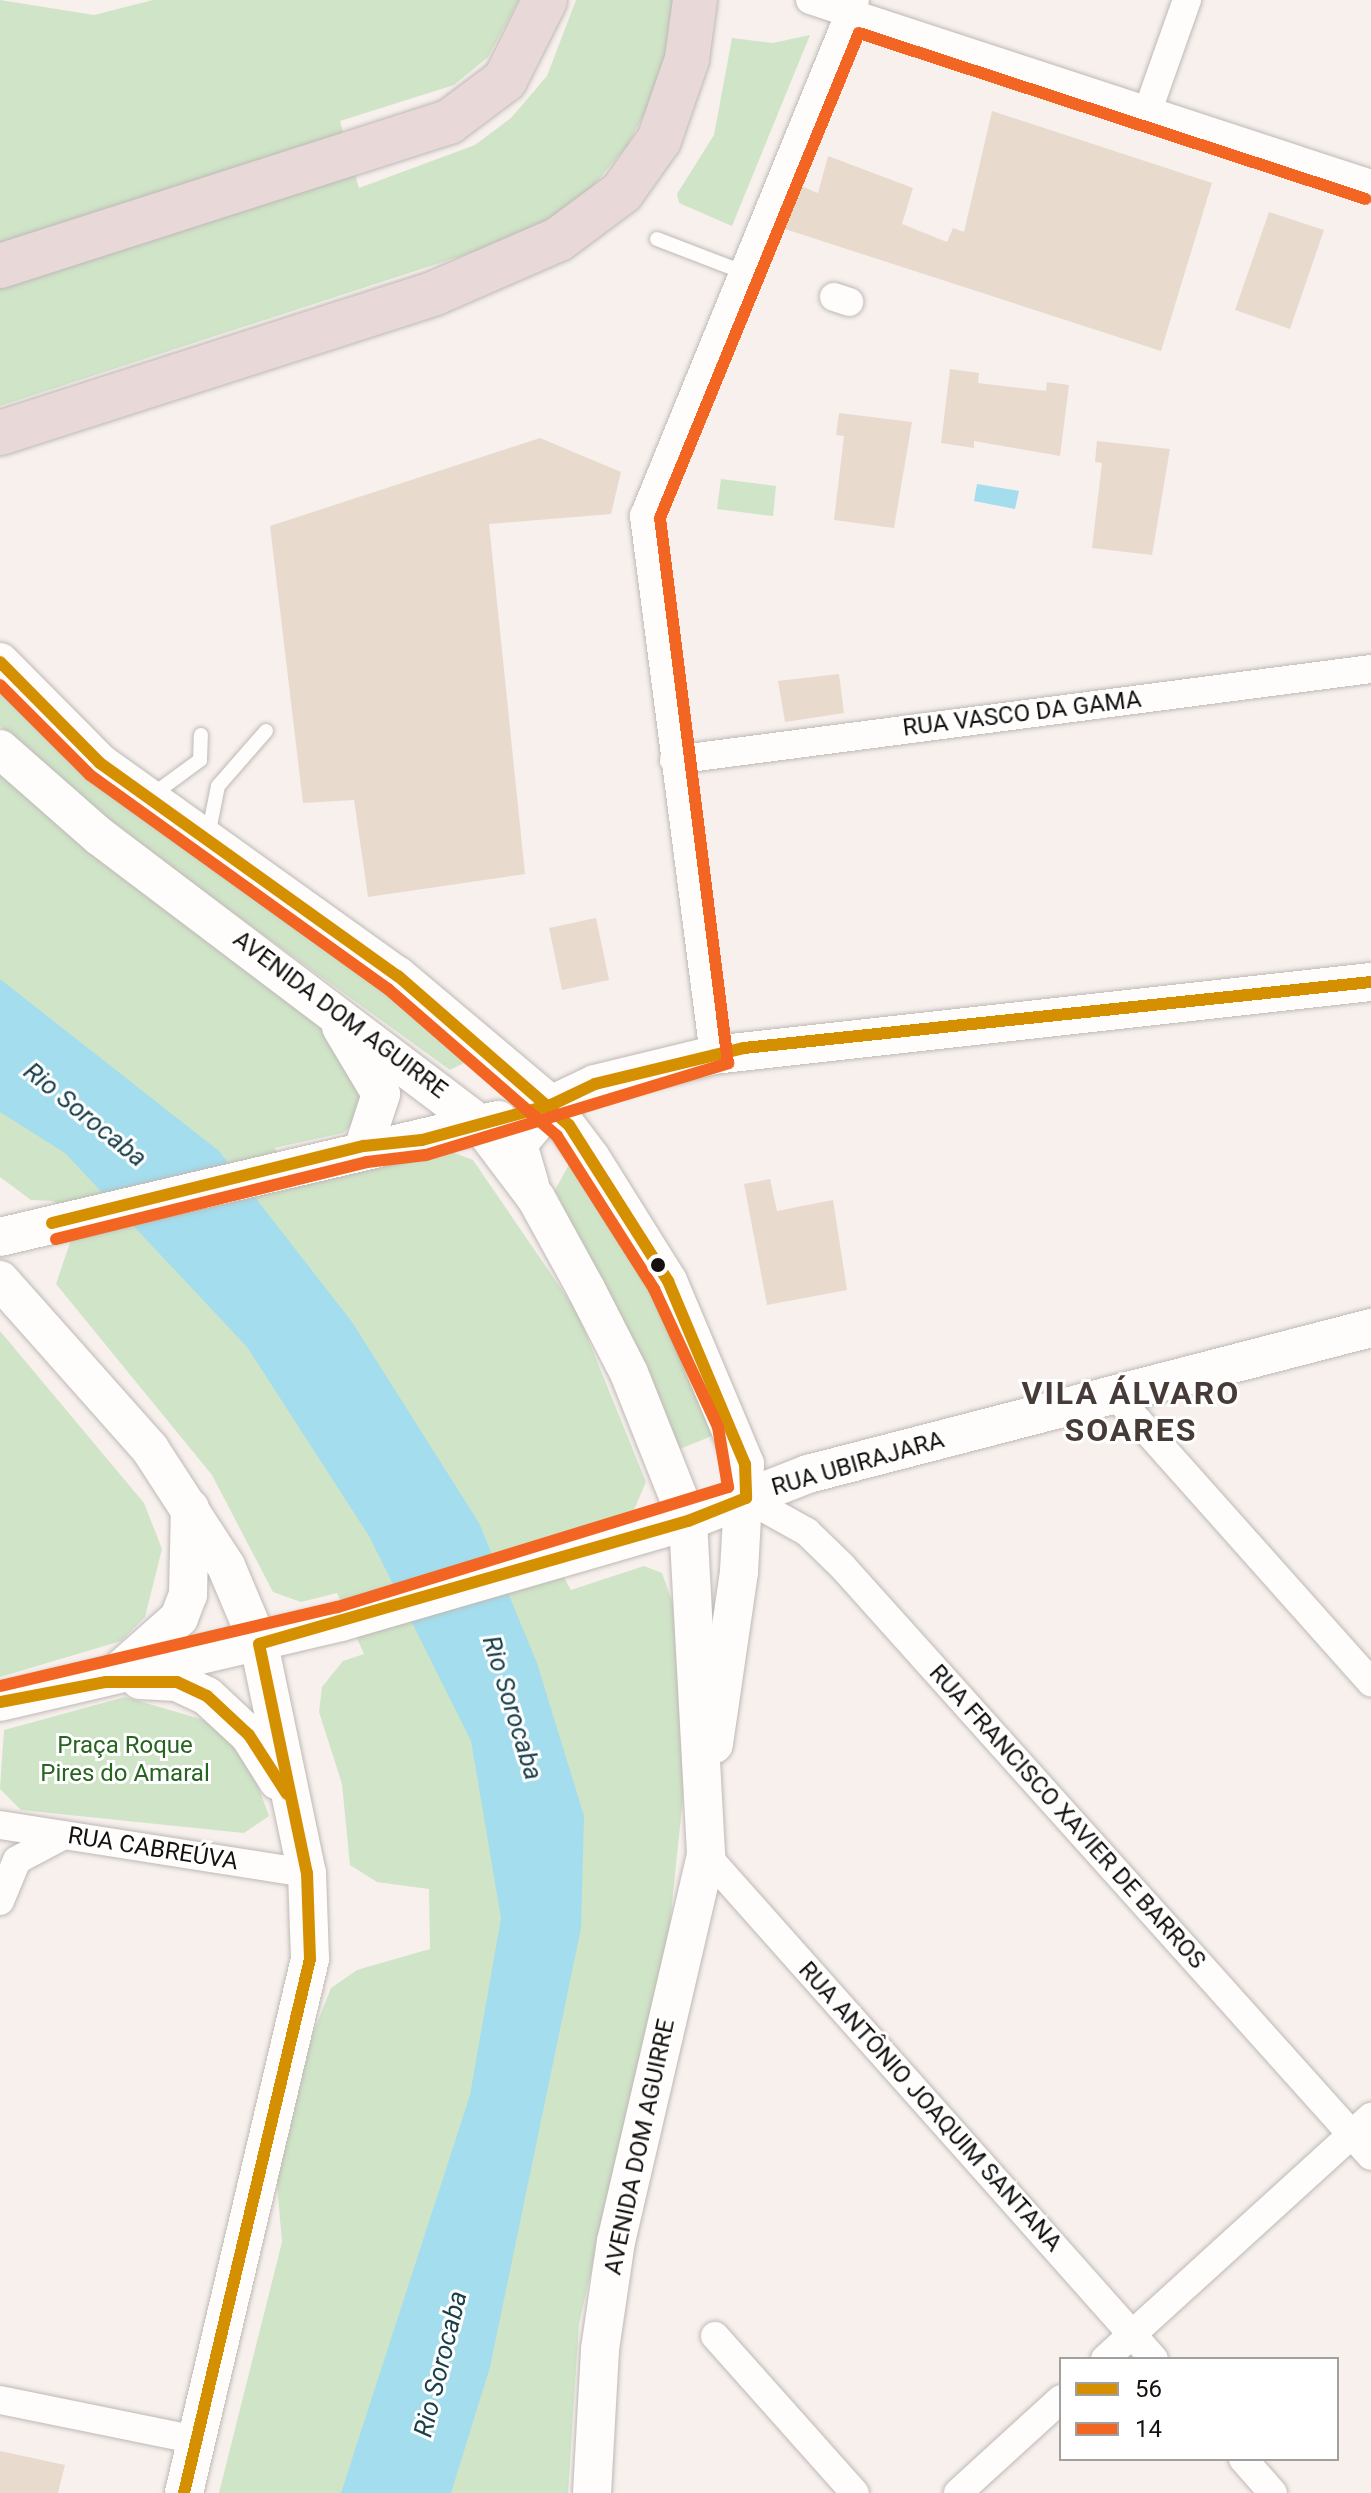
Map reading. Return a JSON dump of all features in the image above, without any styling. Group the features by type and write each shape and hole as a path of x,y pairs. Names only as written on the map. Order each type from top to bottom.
{"highway":[{"path":"0,266 449,122 505,80 545,0"},
{"path":"0,433 435,293 559,239 622,192 669,115 695,0"}],"main road":[{"name":"AVENIDA DOM AGUIRRE","path":"0,662 100,763 398,976 551,1105 668,1281 733,1422 746,1498 706,1804"},
{"name":"AVENIDA DOM AGUIRRE","path":"0,749 99,836 310,991 480,1124 536,1198 629,1373 688,1521 706,1804 706,1855 616,2241 592,2493"},
{"path":"0,1237 353,1149 480,1124 551,1105 595,1084 714,1055 1371,982"},
{"path":"310,991 361,1052 381,1094 353,1149"},
{"path":"536,1198 518,1144 551,1105"},
{"path":"0,1206 47,1225"},
{"path":"0,1280 189,1504 259,1644 307,1873 310,1959 184,2493"},
{"name":"RUA UBIRAJARA","path":"106,1682 304,1632 602,1547 688,1521 808,1474 1371,1328"},
{"path":"106,1682 179,1618 188,1595 189,1504"},
{"path":"0,1702 106,1682 153,1679 197,1689 249,1735 290,1799"}],"street":[{"path":"810,0 853,6 1148,110 1371,184"},
{"path":"1148,110 1187,0"},
{"path":"714,1055 644,516 740,271 853,6"},
{"name":"RUA VASCO DA GAMA","path":"674,760 1371,669"},
{"path":"1115,1395 1371,1682"},
{"name":"RUA FRANCISCO XAVIER DE BARROS","path":"746,1498 807,1532 842,1566 1361,2126 1371,2156"},
{"name":"RUA CABREÚVA","path":"0,1825 307,1873"},
{"path":"0,1901 17,1860 64,1835"},
{"name":"RUA ANTÔNIO JOAQUIM SANTANA","path":"706,1855 1152,2357"},
{"path":"1107,2357 1361,2126"},
{"path":"715,2336 855,2493"},
{"path":"0,2400 197,2440"},
{"path":"958,2493 1059,2401"},
{"path":"1245,2461 1273,2493"}],"lane":[{"path":"657,239 740,271"},
{"path":"208,840 218,786 266,731"},
{"path":"147,799 200,760 201,735"}],"green space":[{"path":"0,0 94,15 153,0 519,0 488,57 454,85 340,121 359,188 475,145 511,118 547,76 576,0 673,0 674,23 660,85 627,146 587,193 535,232 0,406"},
{"path":"810,35 732,226 679,203 677,194 714,135 732,38 773,43"},
{"path":"721,479 776,486 773,516 717,509"},
{"path":"0,676 374,975 470,1060 450,1070 99,816 0,726"},
{"path":"0,770 346,1047 366,1111 343,1133 274,1148 310,1182 441,1148 473,1160 577,1312 646,1482 633,1512 543,1541 571,1590 644,1566 662,1573 673,1604 684,1788 669,1932 579,2324 568,2493 219,2493 282,2242 276,2173 310,2041 331,1988 357,1970 430,1949 429,1889 377,1882 350,1865 342,1784 319,1712 322,1687 343,1661 364,1654 337,1593 301,1602 273,1592 212,1475 56,1284 72,1237 83,1234 53,1201 31,1200 0,1177"},
{"path":"571,1161 608,1206 724,1431 680,1449 555,1190"},
{"path":"0,1331 144,1503 162,1549 145,1617 121,1641 0,1677"},
{"name":"Praça Roque Pires do Amaral","path":"125,1697 204,1720 244,1748 269,1816 244,1833 21,1810 0,1789 4,1730"}],"water":[{"path":"977,484 1019,491 1015,509 974,501"},
{"name":"Rio Sorocaba","path":"0,979 219,1151 352,1322 479,1523 537,1663 584,1816 581,1928 490,2367 451,2493 341,2493 470,2095 501,1918 471,1741 369,1536 247,1347 65,1153 0,1112"}],"building":[{"path":"992,111 1212,183 1161,351 785,229 801,186 818,193 828,156 913,188 902,224 947,242 953,228 964,232"},
{"path":"1269,212 1324,230 1290,329 1235,310"},
{"path":"950,369 979,373 978,383 1046,391 1047,382 1069,385 1060,456 974,441 974,448 941,443"},
{"path":"839,413 912,422 894,528 834,520 844,436 836,435"},
{"path":"540,438 621,472 611,514 489,524 525,874 368,897 354,800 303,803 270,526"},
{"path":"1097,441 1170,449 1152,555 1092,548 1102,463 1095,462"},
{"path":"839,674 844,713 785,722 778,681"},
{"path":"596,918 609,980 562,990 549,928"},
{"path":"770,1179 777,1211 833,1200 847,1290 767,1305 744,1184"},
{"path":"0,2451 65,2465 58,2493 0,2493"}],"transit line":[{"name":"14","path":"56,1239 367,1162 426,1155 728,1063 660,518 859,33 1366,199"},
{"name":"56","path":"0,662 100,763 398,976 569,1125 668,1281 745,1464 746,1498 688,1521 259,1644 307,1873 310,1959 184,2493"},
{"name":"14","path":"0,685 90,775 388,989 557,1136 654,1289 718,1427 728,1487 337,1607 0,1686"},
{"name":"56","path":"52,1223 364,1146 422,1140 551,1105 595,1084 744,1048 1371,982"},
{"name":"56","path":"0,1702 106,1682 177,1682 207,1696 249,1735 287,1794"}],"district":[{"name":"VILA ÁLVARO SOARES","path":"1131,1412"}]}
